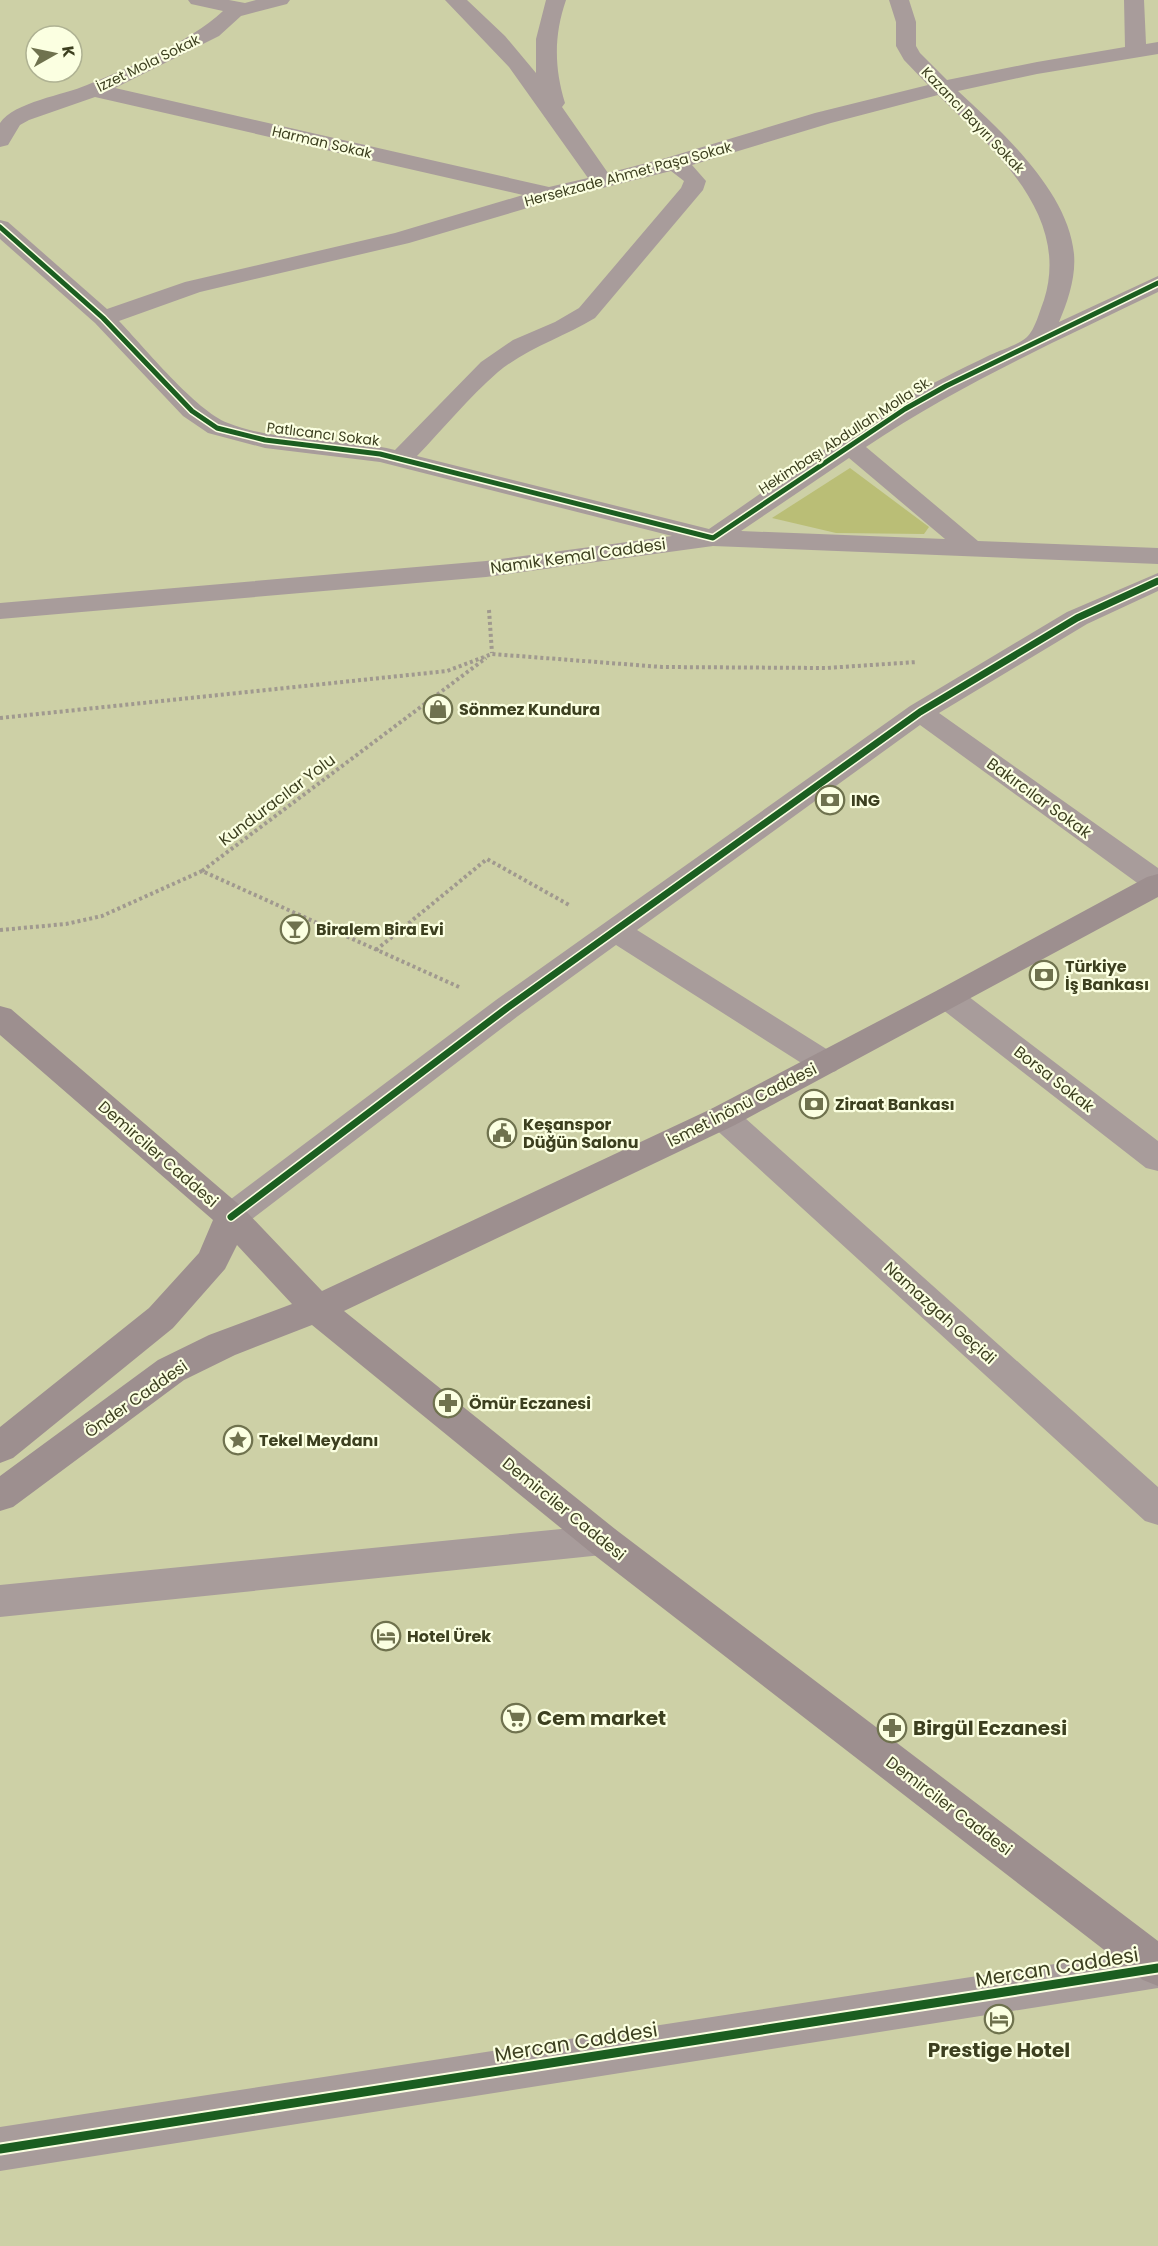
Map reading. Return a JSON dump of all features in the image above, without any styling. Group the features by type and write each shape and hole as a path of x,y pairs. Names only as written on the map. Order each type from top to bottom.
{"main road":[{"name":"İsmet İnönü Caddesi","path":"316,1309 723,1117 949,998 1158,883"},
{"name":"Demirciler Caddesi","path":"0,1017 231,1217 316,1309 602,1540 1158,1967"},
{"path":"0,1448 161,1318 213,1260 231,1217"},
{"name":"Önder Caddesi","path":"0,1496 171,1371 222,1345 316,1309"}],"street":[{"path":"198,0 244,9"},
{"name":"İzzet Mola Sokak","path":"6,115 32,110 94,90 200,39 229,16 244,9 280,0"},
{"path":"455,0 510,56 559,117 602,181"},
{"path":"556,0 545,37 544,57 548,85 559,117"},
{"name":"Kazancı Bayırı Sokak","path":"899,0 906,22 906,46 941,88 1000,145 1032,182 1054,223 1060,239 1062,267 1053,308 1038,341"},
{"path":"1134,0 1147,50"},
{"name":"Hersekzade Ahmet Paşa Sokak","path":"103,318 193,287 401,238 550,194 674,163 824,118 988,77 1147,50"},
{"name":"Harman Sokak","path":"94,90 550,194"},
{"path":"0,140 6,115"},
{"path":"400,459 504,355 576,320 600,301 692,190 695,181 692,176 674,163"},
{"name":"Patlıcancı Sokak","path":"0,227 103,318 192,411 217,428 265,440 356,450 400,459 714,538"},
{"name":"Hekimbaşı Abdullah Molla Sk.","path":"714,538 905,409 946,386 1158,283"},
{"path":"850,446 972,549"},
{"name":"Namık Kemal Caddesi","path":"0,611 486,569 714,538 1158,556"},
{"path":"231,1217 507,1008 920,712 1077,618 1158,581"},
{"name":"Bakırcılar Sokak","path":"920,712 1158,883"},
{"path":"615,930 825,1063"},
{"name":"Borsa Sokak","path":"949,998 1158,1160"},
{"name":"Namazgah Geçidi","path":"723,1117 1158,1510"},
{"path":"0,1600 602,1540"},
{"name":"Mercan Caddesi","path":"0,2149 1158,1967"}],"path":[{"path":"486,569 492,654"},
{"path":"0,718 447,671 492,654 662,667 826,669 918,662"},
{"path":"376,950 487,859 615,930"},
{"path":"202,871 507,1008"}],"green space":[{"path":"850,468 929,527 924,534 836,533 772,518"}],"cycle path":[{"path":"0,227 103,318 192,411 217,428 265,440 380,454 713,538 905,409 946,386 1158,283"},
{"path":"231,1217 507,1008 920,712 1077,618 1158,581"},
{"path":"0,2149 1158,1968"}],"place":[{"name":"Sönmez Kundura","path":"438,709"},
{"name":"ING","path":"830,800"},
{"name":"Biralem Bira Evi","path":"295,929"},
{"name":"Türkiye İş Bankası","path":"1044,975"},
{"name":"Ziraat Bankası","path":"814,1104"},
{"name":"Keşanspor Düğün Salonu","path":"502,1133"},
{"name":"Ömür Eczanesi","path":"448,1403"},
{"name":"Tekel Meydanı","path":"238,1440"},
{"name":"Hotel Ürek","path":"386,1636"},
{"name":"Cem market","path":"516,1718"},
{"name":"Birgül Eczanesi","path":"892,1728"},
{"name":"Prestige Hotel","path":"999,2019"}]}
